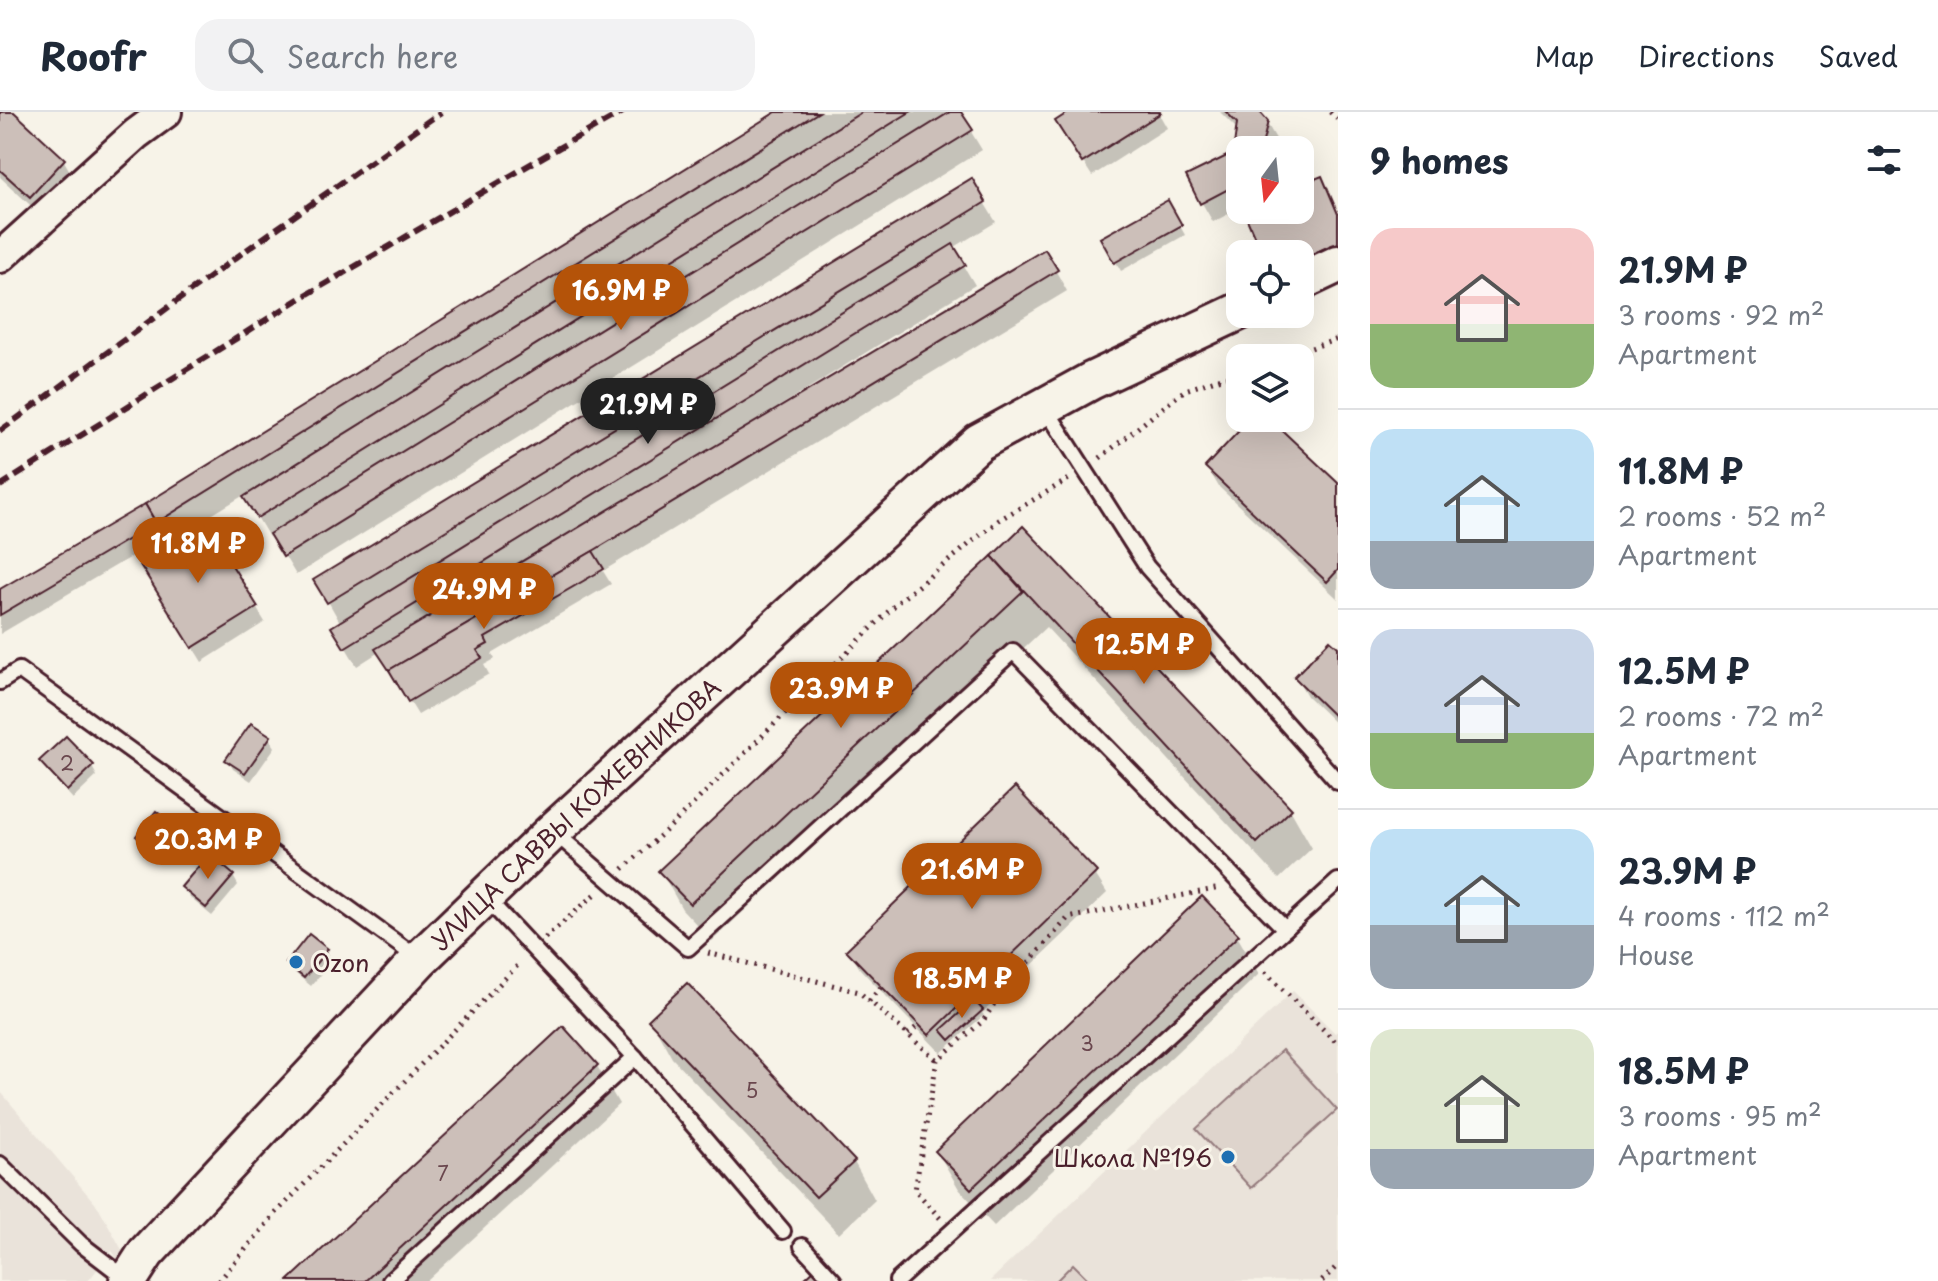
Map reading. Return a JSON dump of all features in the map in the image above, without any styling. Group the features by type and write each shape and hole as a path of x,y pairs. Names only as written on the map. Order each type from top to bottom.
{"street":[{"path":"0,257 136,134 166,112"},
{"path":"1314,275 1338,264"},
{"name":"УЛИЦА САВВЫ КОЖЕВНИКОВА","path":"128,1281 146,1253 420,959 553,831 979,442 1091,381 1226,318"}],"lane":[{"path":"1044,406 1147,567 1338,782"},
{"path":"553,831 688,948 1013,651 1285,929"},
{"path":"0,682 19,670 420,959"},
{"path":"897,1281 1338,881"},
{"path":"485,897 635,1057 783,1231"},
{"path":"390,1281 635,1057"},
{"path":"0,1164 81,1244 128,1281"},
{"path":"802,1246 834,1281"}],"path":[{"path":"1330,112 1338,120"},
{"path":"1314,347 1338,339"},
{"path":"219,1281 286,1203 534,949 672,825 898,602 999,520 1085,470 1185,390 1226,377"},
{"path":"952,1232 915,1190 937,1060 983,1021 999,996 1068,918 1241,884"},
{"path":"688,948 859,992 937,1060"},
{"path":"1252,959 1338,1044"},
{"path":"869,1001 882,986"},
{"path":"908,1034 919,1025"},
{"path":"1322,1281 1338,1265"}],"shaded area":[{"name":"Школа №196","path":"1293,991 1335,1033 1338,1031 1338,1281 990,1281"},
{"path":"1282,1050 1337,1110 1251,1188 1196,1129"},
{"path":"0,1091 99,1208 139,1281 133,1281 112,1251 88,1281 0,1281"},
{"path":"1073,1264 1090,1281 1056,1281"}],"building":[{"path":"0,112 14,112 65,159 30,197 0,170"},
{"path":"776,112 819,112 156,523 145,504"},
{"path":"862,112 910,112 257,518 243,497"},
{"path":"950,112 961,112 973,130 283,557 269,534"},
{"path":"1069,112 1161,113 1082,163 1055,121"},
{"path":"1226,112 1260,112 1268,121 1264,136 1235,136 1237,123"},
{"path":"1226,156 1226,190 1200,204 1186,176"},
{"path":"1322,176 1338,214 1338,243 1314,253 1314,240 1256,240 1249,224 1314,224 1314,179"},
{"path":"972,178 986,202 327,603 313,580"},
{"path":"1168,200 1182,225 1114,263 1100,238"},
{"path":"953,244 966,265 344,648 331,627"},
{"path":"1045,249 1058,270 593,551 389,670 375,649"},
{"path":"1238,432 1284,432 1338,483 1338,570 1327,582 1205,467"},
{"path":"145,504 156,523 0,615 0,589"},
{"path":"205,522 258,607 192,648 139,563"},
{"path":"1023,526 1292,809 1257,843 992,556"},
{"path":"593,551 604,569 485,638 488,644 477,650 482,658 408,702 389,670"},
{"path":"992,556 1023,591 690,904 658,871"},
{"path":"1330,640 1338,647 1338,720 1294,677"},
{"path":"251,723 271,736 245,773 225,760"},
{"path":"66,736 94,765 67,791 39,761"},
{"path":"1015,787 1097,872 929,1035 846,950"},
{"path":"156,811 172,824 152,849 136,836"},
{"path":"209,854 234,875 206,908 181,887"},
{"path":"1202,896 1239,935 971,1189 935,1151"},
{"path":"309,934 328,949 304,978 286,963"},
{"path":"687,983 855,1161 816,1197 648,1020"},
{"path":"974,1000 983,1010 950,1040 941,1030"},
{"path":"563,1026 598,1065 365,1281 288,1281"},
{"path":"816,1268 827,1281 802,1281"}],"railway":[{"path":"0,431 441,112"},
{"path":"0,486 301,298 623,112"}],"place":[{"name":"Ozon","path":"296,962"},
{"name":"Школа №196","path":"1228,1157"}]}
